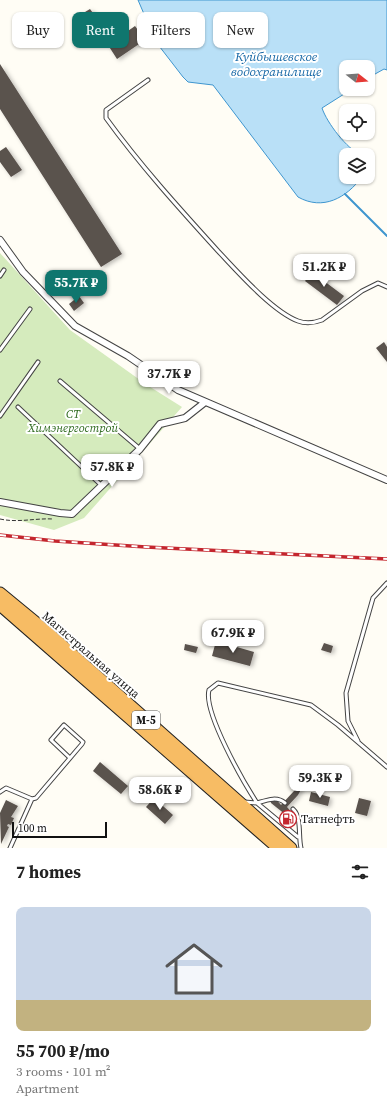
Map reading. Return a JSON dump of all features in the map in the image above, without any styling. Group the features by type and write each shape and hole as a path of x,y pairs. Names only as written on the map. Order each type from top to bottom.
{"highway":[{"name":"Магистральная улица","path":"0,593 50,635 291,848"},
{"name":"Магистральная улица","path":"0,605 278,848"}],"street":[{"path":"0,240 23,272 75,326 128,356 178,390 204,403 387,480"},
{"path":"0,502 72,514 140,449 160,424 185,418 204,403"}],"lane":[{"path":"148,80 106,110 106,118 140,165 237,271 268,300 297,321 314,323 322,320 368,286 378,283 387,287"},
{"path":"0,276 4,270"},
{"path":"0,350 30,309"},
{"path":"0,416 38,362"},
{"path":"60,381 140,449"},
{"path":"18,407 101,485"},
{"path":"359,742 348,721 346,693 372,598 387,583"},
{"path":"298,837 257,803 242,781 225,747 209,703 209,690 218,683 311,705 359,742 387,767"},
{"path":"10,848 32,799 36,798 82,744 82,740 64,725 51,740 70,758"},
{"path":"0,792 6,788 32,799"},
{"path":"237,801 257,803 271,799 281,800 286,803"},
{"path":"293,809 297,813 299,819 298,837 301,848"}],"path":[{"path":"0,519 19,521 34,519 58,519"}],"green space":[{"name":"СТ Химэнергострой","path":"0,253 70,330 147,385 182,407 84,518 54,530 0,515"}],"water":[{"name":"Куйбышевское водохранилище","path":"138,0 387,0 387,70 384,69 375,74 375,60 339,60 339,96 341,96 322,108 328,121 339,136 339,140 343,140 351,148 339,148 339,184 356,184 341,196 325,202 316,203 298,197 213,85 188,82 161,48 205,48 205,12 143,12"}],"building":[{"path":"90,9 92,12 85,12"},
{"path":"135,26 137,29 137,45 117,59 110,48 129,48 129,30"},
{"path":"0,64 122,254 101,267 0,109"},
{"path":"6,147 22,170 11,177 0,162 0,151"},
{"path":"312,272 344,296 337,305 305,281"},
{"path":"79,296 84,303 74,311 69,304"},
{"path":"384,342 387,347 387,362 376,348"},
{"path":"216,641 254,652 250,666 212,656"},
{"path":"324,643 333,646 331,653 321,650"},
{"path":"185,644 198,647 196,653 184,650"},
{"path":"100,762 128,786 121,794 93,771"},
{"path":"299,784 303,786 298,795 287,807 294,815 295,819 291,819 271,803 270,799 275,798 281,805"},
{"path":"311,792 330,797 328,806 309,801"},
{"path":"154,798 173,815 165,824 146,807"},
{"path":"359,798 371,801 367,816 355,813"},
{"path":"6,800 18,806 11,817 14,818 11,825 8,824 7,826 9,827 1,844 0,813"}],"waterway":[{"path":"345,194 387,236"}],"railway":[{"path":"0,535 55,541 146,547 387,559"}],"place":[{"name":"Татнефть","path":"288,819"}]}
